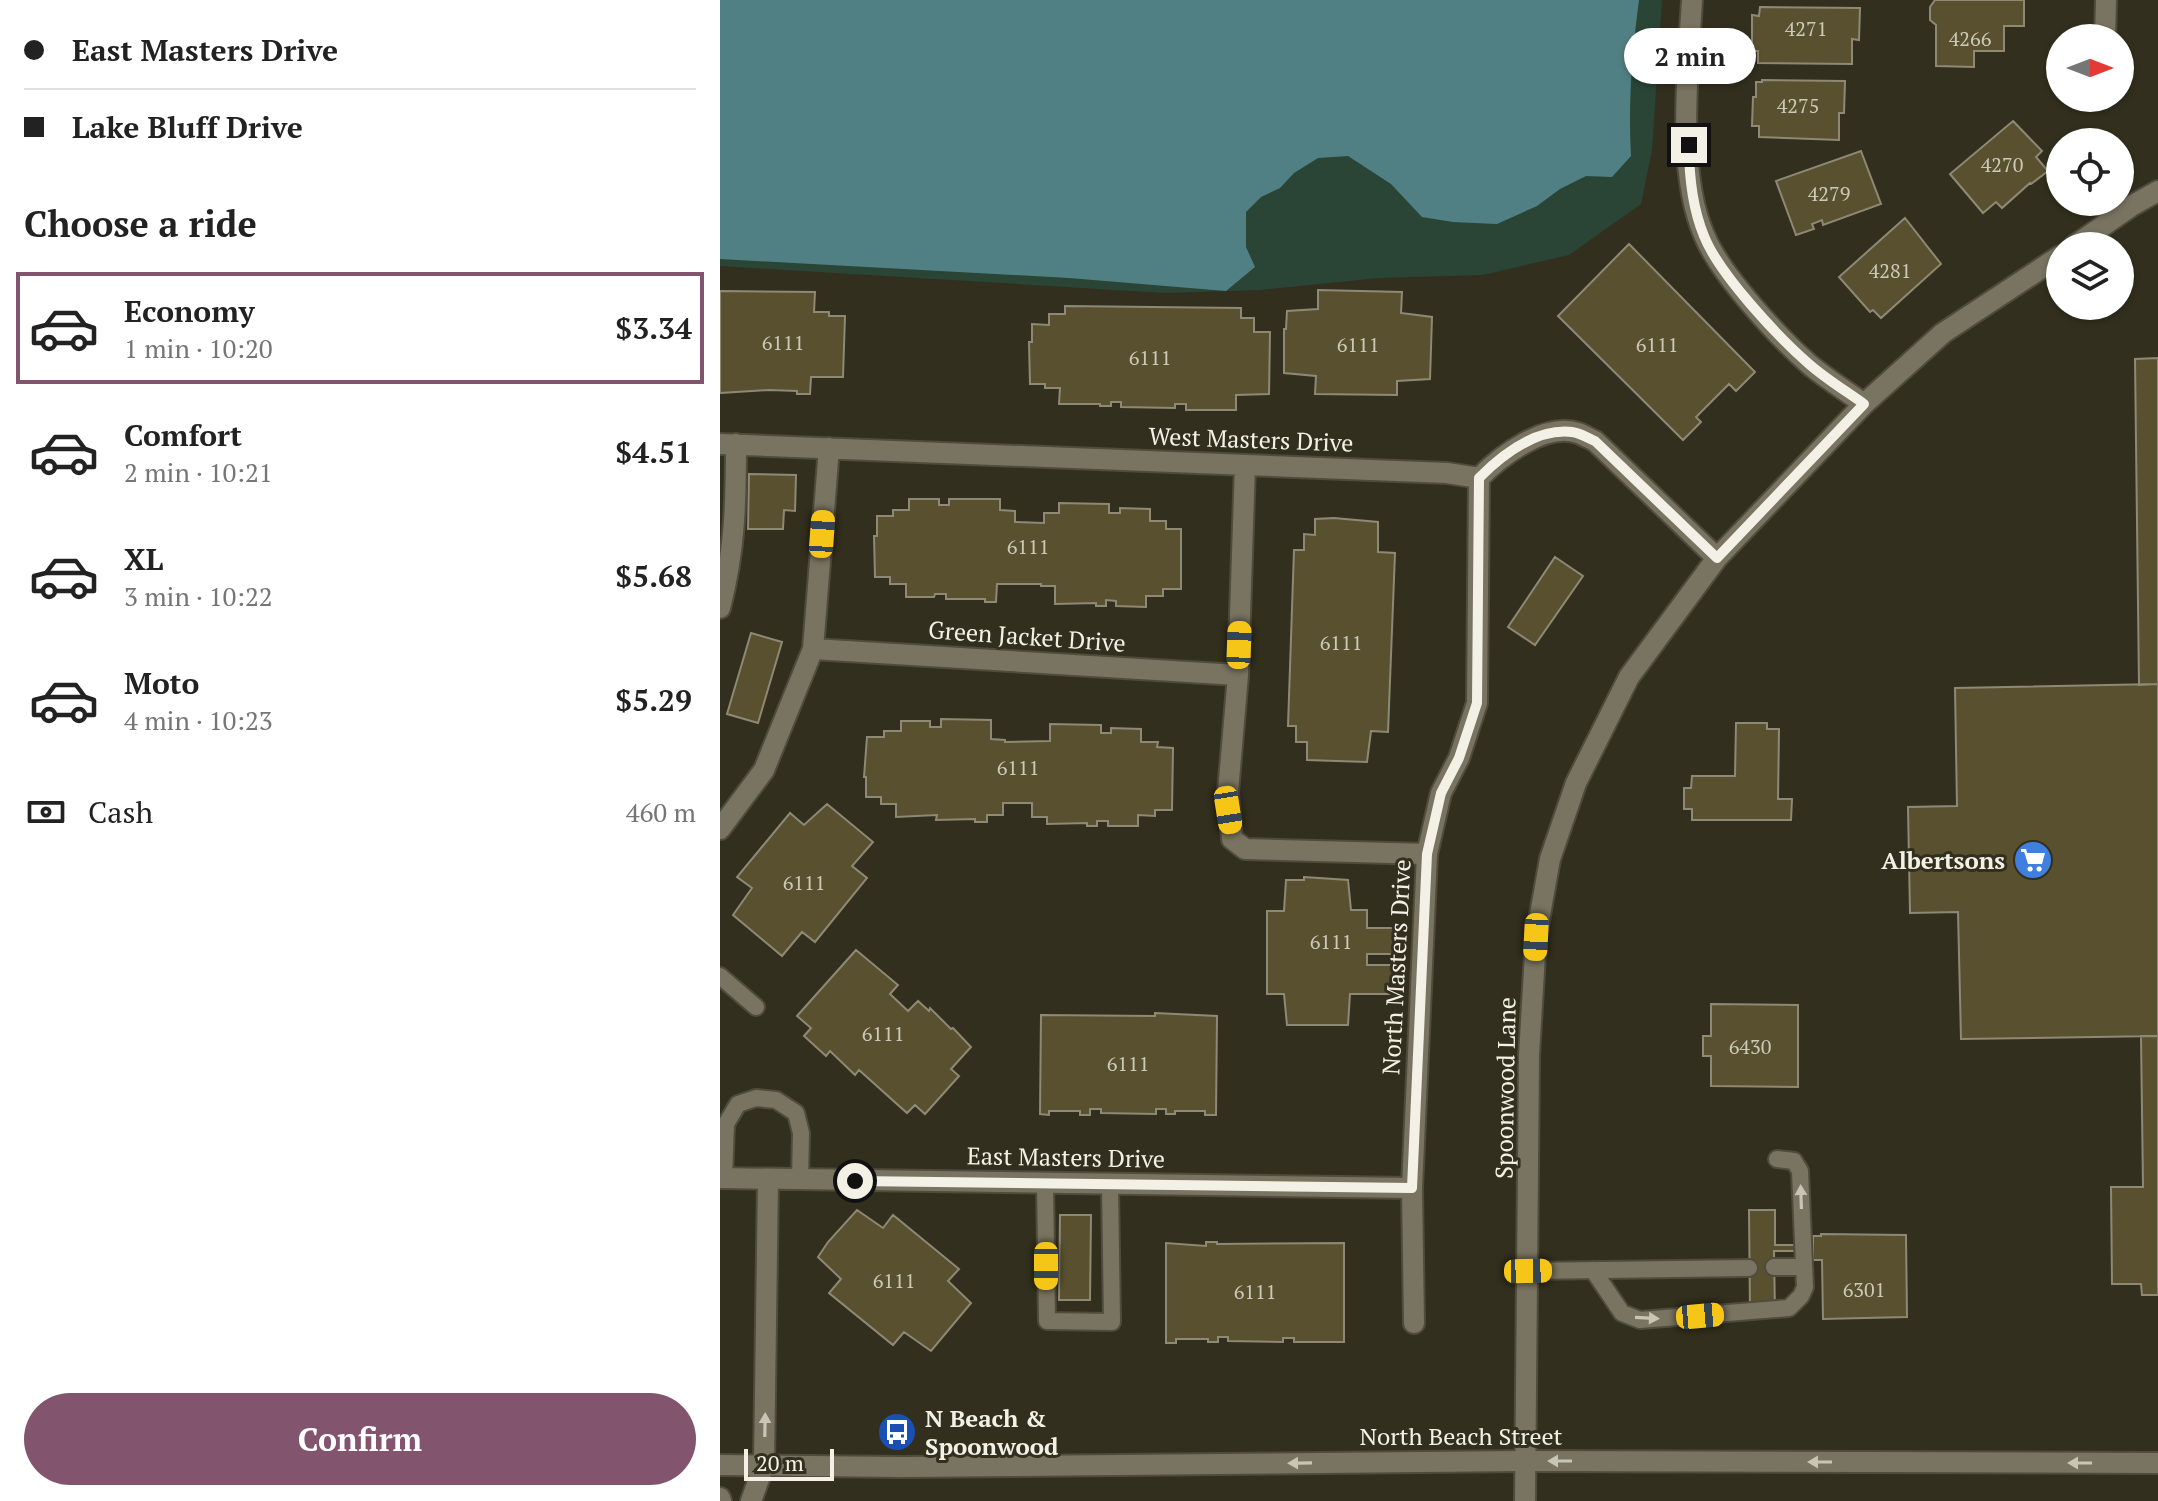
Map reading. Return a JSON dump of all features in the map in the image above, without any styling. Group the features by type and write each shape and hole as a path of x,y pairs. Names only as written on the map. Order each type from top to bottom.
{"street":[{"path":"1692,0 1688,87 1689,174 1704,237 1717,260 1751,303 1809,364 1864,404"},
{"path":"2105,24 2106,0"},
{"path":"2094,232 2158,191"},
{"name":"Spoonwood Lane","path":"1525,1501 1530,1028 1536,937 1550,859 1576,783 1629,677 1717,558 1864,404 1943,333 2046,265"},
{"path":"1479,478 1498,459 1535,438 1559,431 1576,432 1595,441 1717,558"},
{"path":"720,608 736,517 728,444"},
{"name":"West Masters Drive","path":"728,444 1447,473 1479,478"},
{"path":"720,829 764,770 813,649 829,448"},
{"path":"1245,465 1238,675 1228,792 1232,839 1245,849 1427,854"},
{"name":"North Masters Drive","path":"1414,1323 1412,1188 1427,854 1441,793 1459,758 1477,703 1479,478"},
{"name":"Green Jacket Drive","path":"813,649 1238,675"},
{"name":"East Masters Drive","path":"722,1178 1412,1188"},
{"path":"751,1501 764,1465 768,1179"},
{"name":"North Beach Street","path":"720,1465 902,1467 1524,1461 2158,1463"}],"lane":[{"path":"720,976 756,1007"},
{"path":"722,1178 726,1124 738,1104 756,1098 776,1100 796,1113 801,1133 800,1180"},
{"path":"1593,1270 1622,1313 1640,1320 1789,1308 1805,1287 1800,1171 1794,1161 1777,1159"},
{"path":"1045,1183 1047,1321 1099,1322 1112,1322 1110,1184"},
{"path":"1774,1267 1804,1267"},
{"path":"1528,1271 1749,1268"}],"green space":[{"path":"720,0 1662,0 1652,150 1641,204 1569,255 1482,275 1379,278 1259,290 1165,293 720,266"}],"water":[{"path":"720,0 1639,0 1631,78 1631,156 1612,177 1586,176 1560,189 1537,206 1497,224 1422,217 1391,184 1348,156 1318,158 1294,173 1280,188 1261,197 1246,212 1246,247 1255,267 1226,291 1069,278 720,259"}],"building":[{"path":"1935,0 2024,0 2024,26 2004,26 2004,51 1974,51 1974,67 1936,66 1936,25 1930,20 1930,7"},
{"path":"1760,7 1860,8 1859,40 1852,39 1852,64 1758,63 1758,51 1752,51 1752,15 1759,16"},
{"path":"1845,81 1844,113 1839,113 1839,140 1759,137 1759,126 1752,126 1753,97 1756,97 1756,82"},
{"path":"2013,121 2042,151 2036,157 2046,169 2046,173 2002,208 1996,202 1983,213 1950,174"},
{"path":"1861,151 1881,204 1823,225 1822,220 1812,224 1814,229 1796,235 1776,181"},
{"path":"1905,218 1941,264 1881,318 1873,310 1870,312 1839,277"},
{"path":"1629,244 1755,372 1736,391 1729,384 1696,417 1701,422 1683,440 1558,316"},
{"path":"1318,290 1402,292 1401,313 1432,317 1430,379 1397,381 1397,395 1315,394 1316,376 1284,373 1287,311 1318,309"},
{"path":"720,291 815,292 814,312 845,316 843,377 811,377 810,394 769,390 720,393"},
{"path":"1065,306 1241,308 1241,318 1254,318 1254,332 1270,332 1269,394 1236,395 1236,410 1186,410 1186,404 1175,404 1175,408 1121,407 1121,402 1111,402 1111,406 1059,404 1060,388 1030,384 1029,342 1032,342 1032,324 1049,325 1049,314 1065,314"},
{"path":"2158,358 2158,684 2139,685 2135,359"},
{"path":"749,474 796,475 795,511 784,510 783,529 748,529"},
{"path":"909,499 939,499 939,505 949,505 949,499 1000,499 1000,510 1015,511 1015,522 1044,523 1044,513 1059,513 1059,503 1109,504 1109,513 1120,513 1120,508 1150,509 1150,521 1166,521 1166,529 1181,529 1181,589 1163,589 1163,596 1146,596 1146,607 1116,606 1116,601 1106,600 1106,606 1096,606 1096,603 1055,604 1055,586 1041,584 997,584 996,602 946,599 946,594 906,597 906,584 890,584 890,577 875,577 874,536 877,536 877,516 893,516 893,510 909,510"},
{"path":"1315,519 1378,522 1378,552 1395,553 1388,732 1371,731 1367,762 1307,760 1307,742 1296,742 1296,726 1288,726 1294,550 1304,550 1304,534 1315,535"},
{"path":"1555,557 1583,576 1535,645 1508,627"},
{"path":"751,633 782,642 758,723 727,714"},
{"name":"Albertsons","path":"2158,684 2158,1036 1961,1039 1958,912 1910,913 1908,807 1957,806 1955,688"},
{"path":"941,719 991,720 991,739 1005,742 1050,741 1050,724 1101,725 1101,733 1111,733 1111,728 1141,729 1141,742 1158,742 1157,747 1173,748 1172,810 1155,810 1155,816 1138,815 1138,826 1108,826 1108,821 1097,821 1097,826 1087,826 1087,823 1047,824 1047,817 1032,817 1032,803 1003,803 1003,815 987,815 987,822 975,822 975,819 936,820 937,815 896,817 896,804 881,804 881,797 866,797 867,737 884,737 884,731 901,731 901,721 930,721 930,727 941,727"},
{"path":"1736,723 1767,723 1767,729 1779,729 1778,799 1792,799 1791,820 1692,820 1692,809 1684,809 1684,788 1691,788 1692,776 1735,776"},
{"path":"827,804 873,842 852,866 867,878 815,942 802,932 782,956 733,915 752,888 737,877 790,813 804,825"},
{"path":"1304,877 1348,880 1351,910 1367,910 1367,928 1395,928 1395,954 1367,954 1367,965 1394,965 1394,994 1350,994 1348,1025 1287,1025 1284,994 1267,994 1267,911 1284,911 1286,880 1304,880"},
{"path":"856,950 898,985 890,994 908,1011 918,1001 929,1011 930,1008 971,1047 951,1069 959,1076 925,1114 915,1105 907,1113 859,1070 855,1075 830,1051 826,1056 804,1036 811,1028 797,1016"},
{"path":"1711,1004 1798,1005 1798,1087 1711,1086 1711,1056 1703,1056 1703,1036 1711,1036"},
{"path":"1155,1013 1217,1016 1216,1115 1205,1115 1205,1111 1166,1114 1166,1109 1156,1109 1156,1114 1101,1113 1101,1109 1090,1109 1090,1115 1080,1115 1080,1111 1040,1114 1041,1015 1155,1016"},
{"path":"2141,1036 2158,1036 2158,1295 2142,1295 2141,1284 2112,1284 2111,1187 2143,1187"},
{"path":"857,1210 883,1228 893,1215 959,1269 948,1281 971,1303 931,1351 904,1332 893,1345 829,1293 841,1279 818,1257"},
{"path":"1749,1210 1775,1210 1775,1245 1813,1245 1813,1251 1774,1251 1775,1313 1750,1313"},
{"path":"1060,1215 1091,1215 1090,1300 1059,1300"},
{"path":"1906,1235 1907,1317 1823,1319 1822,1260 1813,1260 1813,1236"},
{"path":"1206,1242 1344,1243 1344,1342 1294,1342 1294,1338 1283,1338 1283,1342 1228,1341 1228,1337 1218,1337 1218,1342 1176,1339 1176,1343 1166,1343 1166,1243 1206,1246"}],"place":[{"name":"Albertsons","path":"2033,860"},
{"name":"N Beach & Spoonwood","path":"897,1432"}],"route":[{"path":"855,1181 1412,1188 1427,854 1441,793 1459,758 1477,703 1479,478 1498,459 1535,438 1559,431 1576,432 1595,441 1717,558 1864,404 1809,364 1751,303 1717,260 1704,237 1697,214 1689,174 1689,145"}]}
